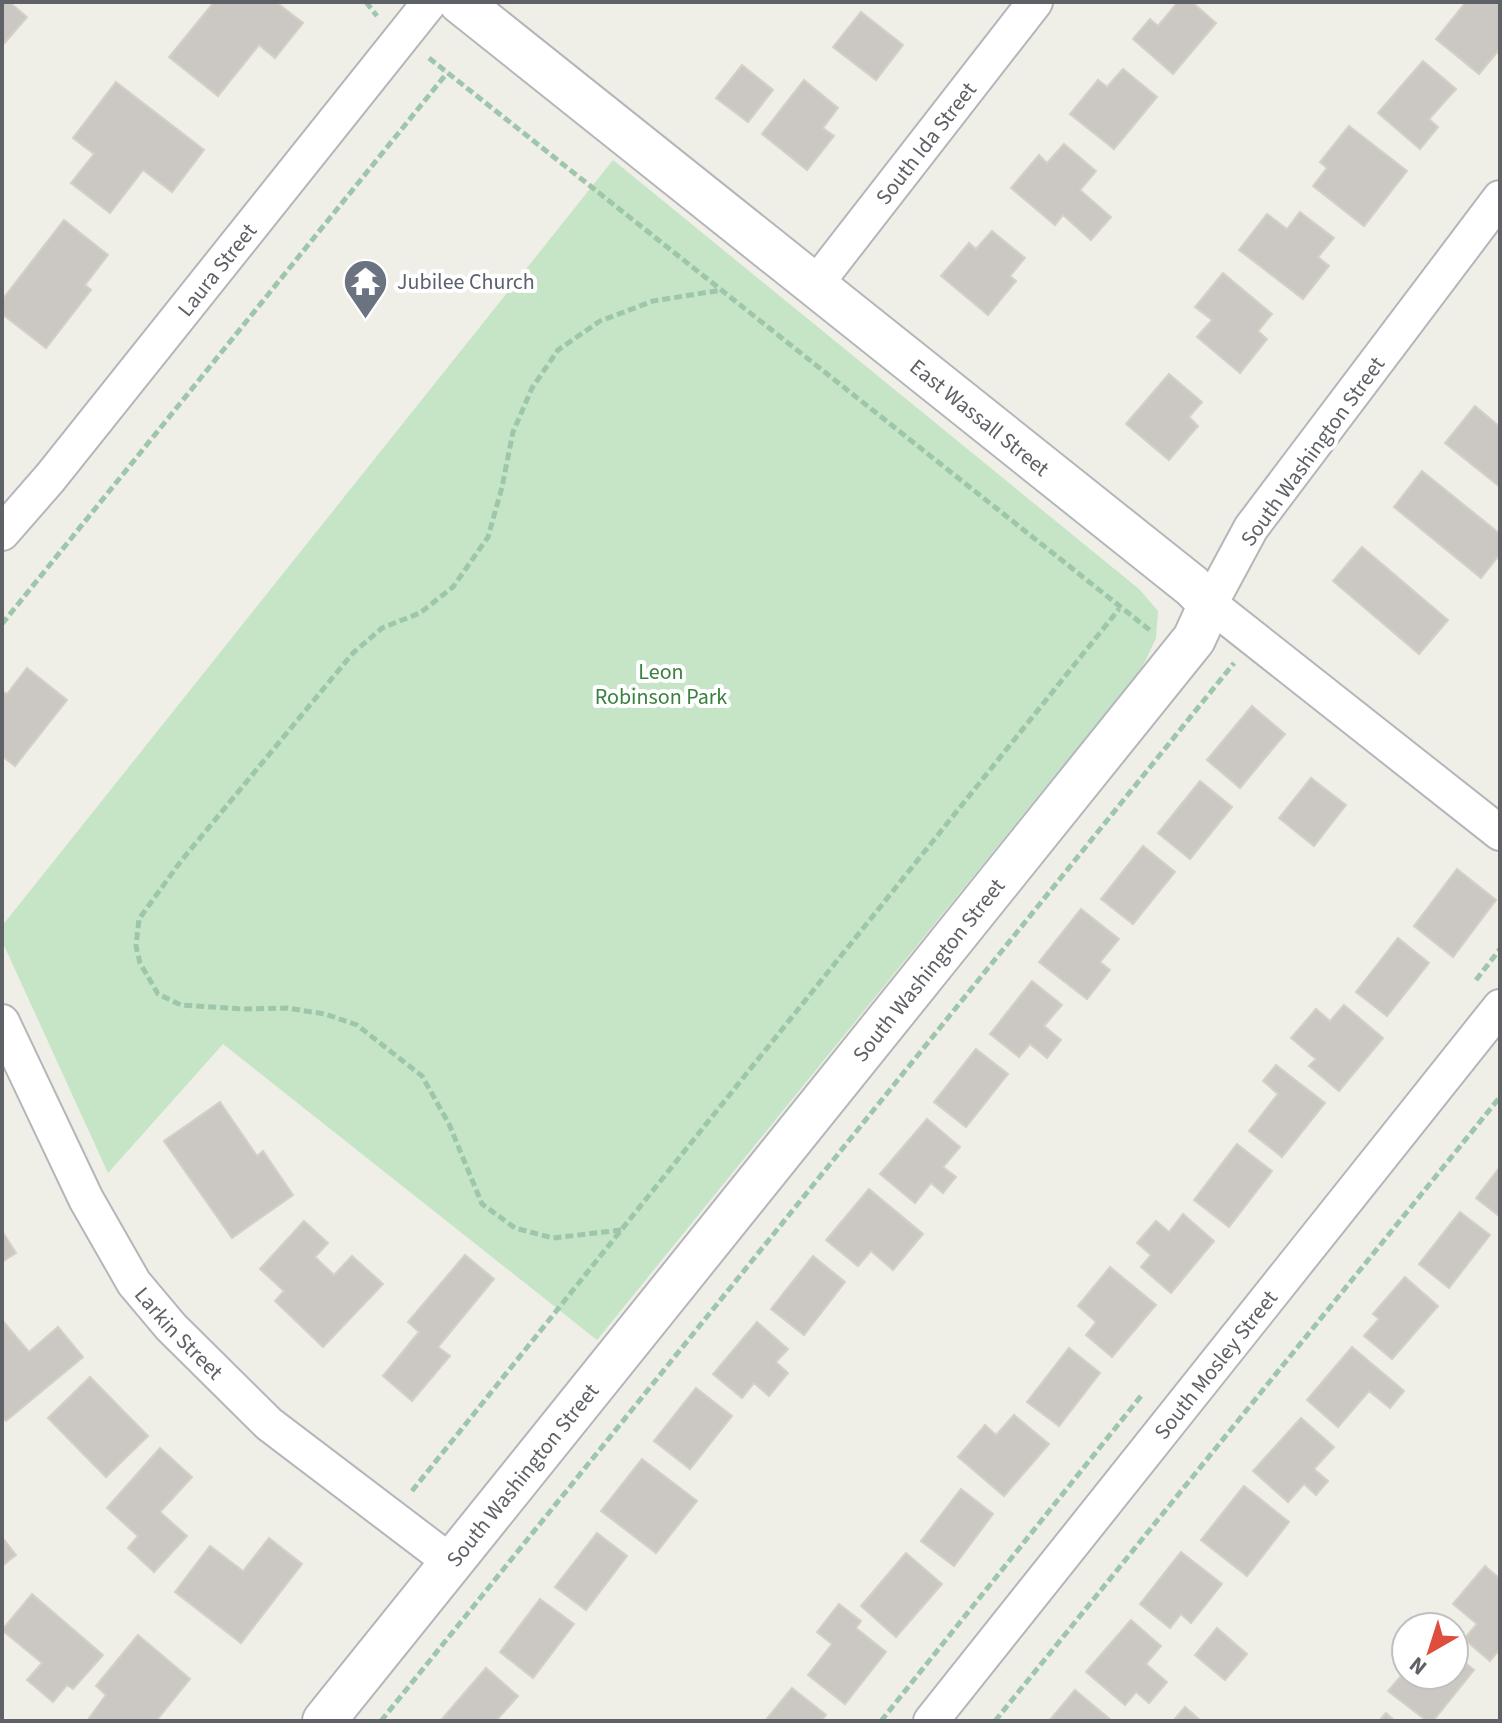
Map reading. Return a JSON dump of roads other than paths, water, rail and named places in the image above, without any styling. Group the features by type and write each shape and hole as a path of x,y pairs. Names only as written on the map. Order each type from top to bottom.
{"street":[{"name":"Laura Street","path":"2,533 50,478 430,2"},
{"name":"East Wassall Street","path":"460,2 1500,833"},
{"name":"South Ida Street","path":"815,285 1035,2"},
{"name":"South Washington Street","path":"324,1721 1194,639 1251,528 1500,198"},
{"name":"South Mosley Street","path":"931,1721 1500,1007"},
{"name":"Larkin Street","path":"2,1022 86,1199 134,1283 171,1327 269,1424 452,1563"}],"place":[{"name":"Jubilee Church","path":"366,320"}],"park label":[{"name":"Leon Robinson Park","path":"661,684"}]}
